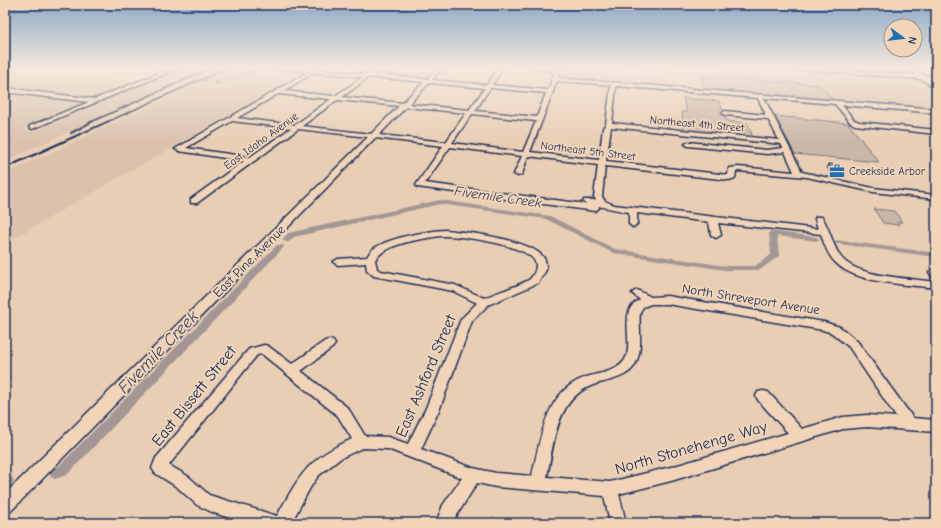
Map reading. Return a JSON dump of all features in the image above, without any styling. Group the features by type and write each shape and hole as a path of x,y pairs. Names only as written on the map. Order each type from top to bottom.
{"street":[{"path":"5,97 17,93"},
{"path":"25,93 98,101"},
{"path":"32,127 118,93"},
{"path":"252,160 179,149 275,93"},
{"path":"281,93 539,119"},
{"name":"East Idaho Avenue","path":"194,201 345,93"},
{"name":"East Pine Avenue","path":"5,505 417,93"},
{"path":"484,93 420,185 517,197 526,195 713,220 825,232"},
{"path":"518,174 550,93"},
{"path":"599,205 598,196 606,128 609,125 613,93"},
{"path":"719,93 936,111"},
{"path":"760,96 800,175"},
{"path":"836,102 852,121 857,124 936,132"},
{"path":"725,113 771,117"},
{"name":"Northeast 5th Street","path":"230,119 729,178 732,176 732,170 738,169 800,175 880,191 936,197"},
{"name":"Northeast 4th Street","path":"609,125 783,142"},
{"path":"688,144 767,152 788,150"},
{"path":"633,210 633,224"},
{"path":"819,219 837,260 851,269 866,274 936,285"},
{"path":"713,220 716,236"},
{"name":"East Ashford Street","path":"370,260 375,252 381,248 441,233 516,244 530,250 539,260 540,271 534,281 484,302 466,319 433,408 412,451"},
{"path":"338,262 370,260 372,270 378,274 454,288 484,302"},
{"name":"North Shreveport Avenue","path":"538,484 552,421 556,412 571,391 579,385 620,371 632,359 633,314 642,297 824,326 846,337 853,344 909,424"},
{"path":"330,344 292,370 343,412 353,426 361,442"},
{"name":"East Bissett Street","path":"273,523 203,500 182,482 160,468 161,463 253,352 258,349 264,349 292,370"},
{"path":"763,396 800,436"},
{"name":"North Stonehenge Way","path":"282,523 304,483 313,471 336,453 361,442 388,443 473,475 496,480 610,489 671,474 854,421 936,426"},
{"path":"444,523 449,511 473,475"},
{"path":"610,489 618,523"}],"shaded area":[{"path":"5,93 112,93 21,130 33,132 126,93 156,93 5,161"},
{"path":"180,93 268,93 5,243 5,174"},
{"path":"736,93 827,93 834,101"},
{"path":"827,93 936,93 936,109 834,101"},
{"path":"683,98 719,101 727,121 747,123 753,137 684,131 682,112 687,112"},
{"path":"775,116 848,123 879,162 795,154"},
{"path":"874,209 894,211 902,222 897,222 899,225 883,223"}],"building":[{"path":"828,164 836,165 841,172 833,171"}],"waterway":[{"name":"Fivemile Creek","path":"286,240 291,235 440,202 548,217 613,251 725,268 757,268 775,256 773,233 816,239"},
{"name":"Fivemile Creek","path":"839,242 936,255"},
{"name":"Fivemile Creek","path":"55,473 63,471 280,247"}],"railway":[{"path":"92,122 156,93"},
{"path":"107,122 172,93"},
{"path":"5,168 109,121"},
{"path":"71,133 92,122"}],"place":[{"name":"Creekside Arbor","path":"837,171"}]}
